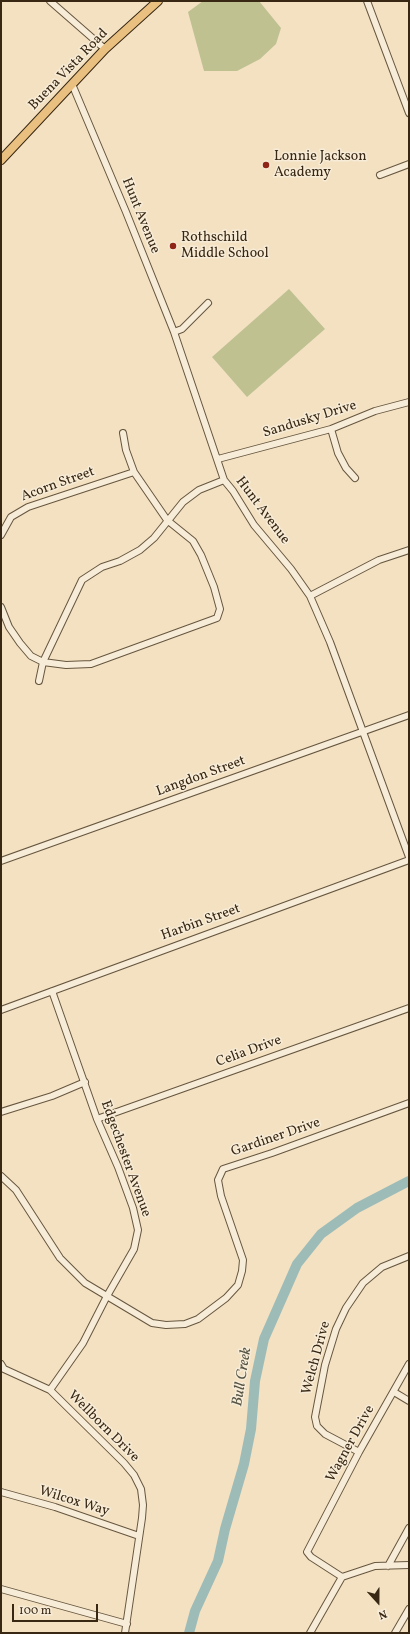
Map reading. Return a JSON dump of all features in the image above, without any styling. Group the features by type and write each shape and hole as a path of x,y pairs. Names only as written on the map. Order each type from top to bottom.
{"main road":[{"name":"Buena Vista Road","path":"1,160 105,50 158,1"}],"street":[{"path":"50,1 105,50"},
{"path":"367,1 409,113"},
{"name":"Hunt Avenue","path":"72,84 126,212 174,332 224,480 233,490 254,525 291,569 310,596 330,642 409,858"},
{"path":"380,175 409,164"},
{"path":"174,332 182,329 208,303"},
{"name":"Sandusky Drive","path":"218,459 331,429 375,412 409,402"},
{"path":"331,429 338,453 346,468 355,478"},
{"path":"1,607 9,626 31,656 43,662 66,665 91,664 217,618 220,609 214,587 201,555 193,541 167,520 134,472 126,450 123,433"},
{"name":"Acorn Street","path":"1,535 11,517 28,507 134,472"},
{"path":"39,681 43,662 82,580 102,568 140,550 154,538 183,502 199,490 224,480"},
{"path":"310,596 379,560 409,550"},
{"name":"Langdon Street","path":"1,861 409,714"},
{"path":"401,863 406,848"},
{"name":"Harbin Street","path":"1,1010 401,863 409,858"},
{"name":"Edgechester Avenue","path":"50,1390 83,1343 107,1296 134,1249 138,1230 133,1208 118,1167 97,1119 52,991"},
{"name":"Celia Drive","path":"97,1119 409,1008"},
{"path":"2,1110 52,1096 85,1082"},
{"name":"Gardiner Drive","path":"1,1176 16,1190 60,1258 85,1283 107,1296 118,1305 152,1323 166,1326 185,1324 198,1319 226,1298 238,1285 242,1271 243,1260 221,1196 218,1180 223,1169 272,1153 409,1103"},
{"name":"Welch Drive","path":"359,1452 325,1434 317,1426 315,1417 325,1365 336,1329 346,1308 363,1282 382,1267 409,1256"},
{"name":"Wagner Drive","path":"342,1577 310,1557 307,1552 359,1452 409,1364"},
{"name":"Wellborn Drive","path":"2,1368 50,1390 134,1475 141,1489 143,1505 125,1633"},
{"path":"394,1392 409,1401"},
{"name":"Wilcox Way","path":"1,1492 55,1507 139,1536"},
{"path":"388,1566 409,1528"},
{"path":"310,1633 342,1577 375,1566 409,1565"},
{"path":"1,1589 127,1624"},
{"path":"395,1633 409,1609"}],"green space":[{"path":"203,1 259,1 281,28 276,44 260,59 237,71 204,71 188,12"},
{"path":"289,289 325,329 247,397 212,357"}],"waterway":[{"name":"Bull Creek","path":"189,1633 195,1611 218,1561 225,1529 244,1464 251,1429 255,1381 264,1339 297,1264 321,1234 357,1208 409,1181"}],"place":[{"name":"Lonnie Jackson Academy","path":"266,165"},
{"name":"Rothschild Middle School","path":"173,246"}]}
